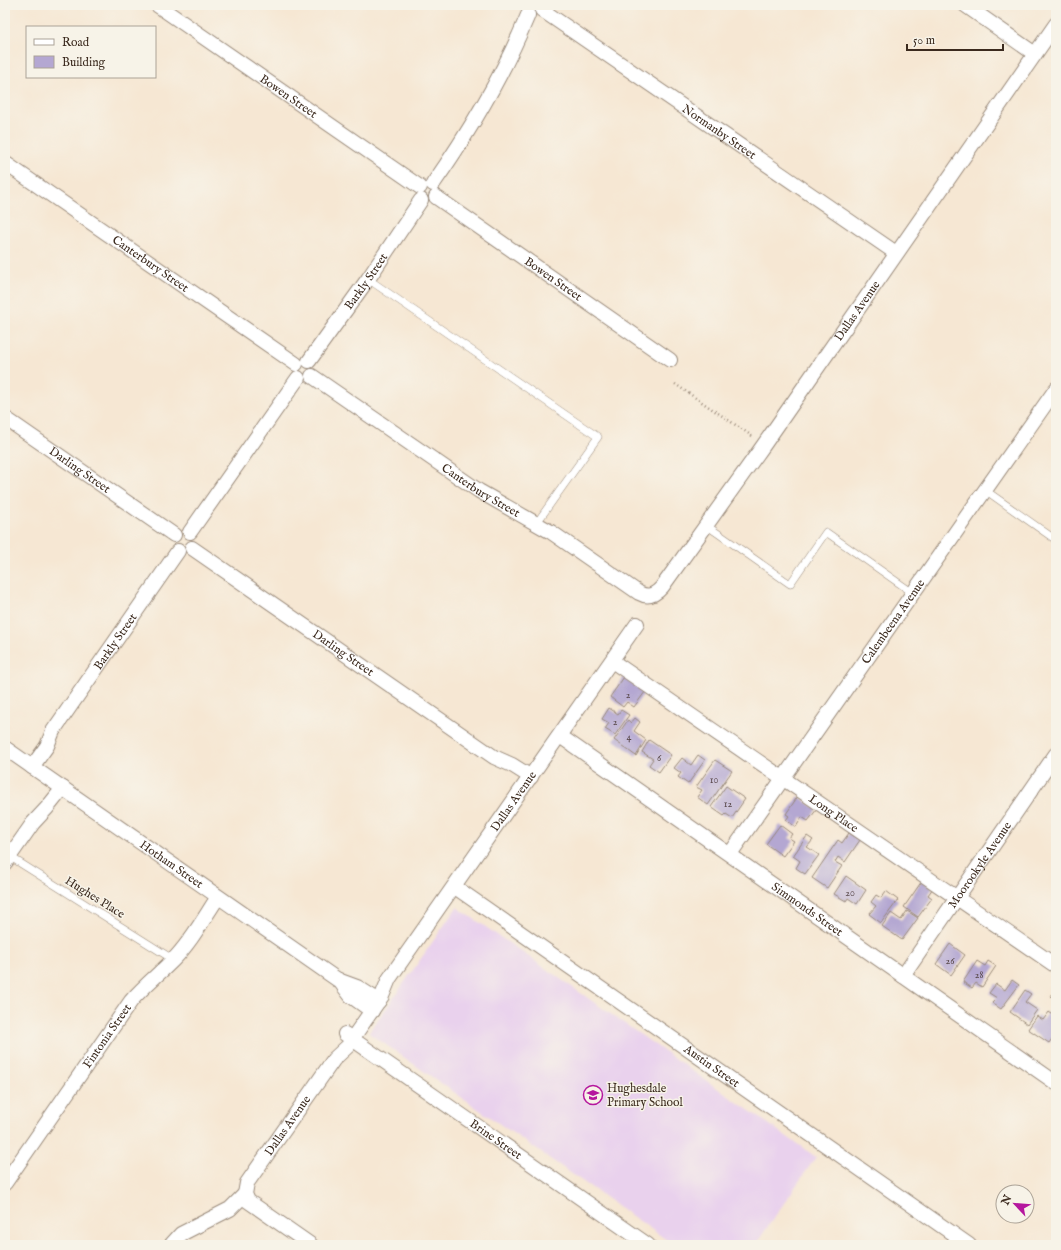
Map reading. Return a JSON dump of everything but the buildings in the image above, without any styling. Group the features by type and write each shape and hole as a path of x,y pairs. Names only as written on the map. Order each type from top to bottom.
{"street":[{"name":"Bowen Street","path":"157,5 670,360"},
{"path":"964,5 1035,54"},
{"path":"524,10 536,14 543,7"},
{"name":"Normanby Street","path":"543,7 896,253"},
{"name":"Barkly Street","path":"190,532 461,144 487,100 511,54 524,10"},
{"name":"Dallas Avenue","path":"654,594 662,587 767,440 1056,24"},
{"name":"Canterbury Street","path":"5,163 479,491 551,532 639,594 646,596 654,594"},
{"name":"Calembeena Avenue","path":"730,854 1056,389"},
{"name":"Darling Street","path":"5,418 174,535"},
{"path":"179,530 190,532 195,541 192,548 184,552 178,551 173,546 172,538 174,535 179,530"},
{"name":"Darling Street","path":"192,548 494,757 508,772 528,781"},
{"name":"Barkly Street","path":"29,765 41,740 53,731 178,551"},
{"name":"Dallas Avenue","path":"245,1194 247,1183 334,1059 340,1041 348,1037 637,624"},
{"name":"Long Place","path":"612,661 1056,966"},
{"name":"Simmonds Street","path":"560,736 1056,1083"},
{"name":"Hotham Street","path":"5,748 338,980 357,987 372,1003"},
{"name":"Moorookyle Avenue","path":"903,976 1056,754"},
{"path":"6,858 33,823 41,804 59,785"},
{"name":"Austin Street","path":"454,887 969,1245"},
{"name":"Fintonia Street","path":"5,1183 131,1001 174,960 218,897"},
{"name":"Brine Street","path":"348,1037 648,1245"},
{"path":"171,1245 181,1234 230,1209 245,1194 248,1201 311,1245"}],"lane":[{"path":"368,279 598,437 536,524"},
{"path":"985,490 1056,540"},
{"path":"706,525 790,584 826,532 913,593"},
{"name":"Hughes Place","path":"6,858 174,960"}],"path":[{"path":"675,384 752,436"}],"shaded area":[{"name":"Hughesdale Primary School","path":"457,907 816,1157 755,1245 674,1245 369,1033"}],"place":[{"name":"Hughesdale Primary School","path":"593,1095"}]}
